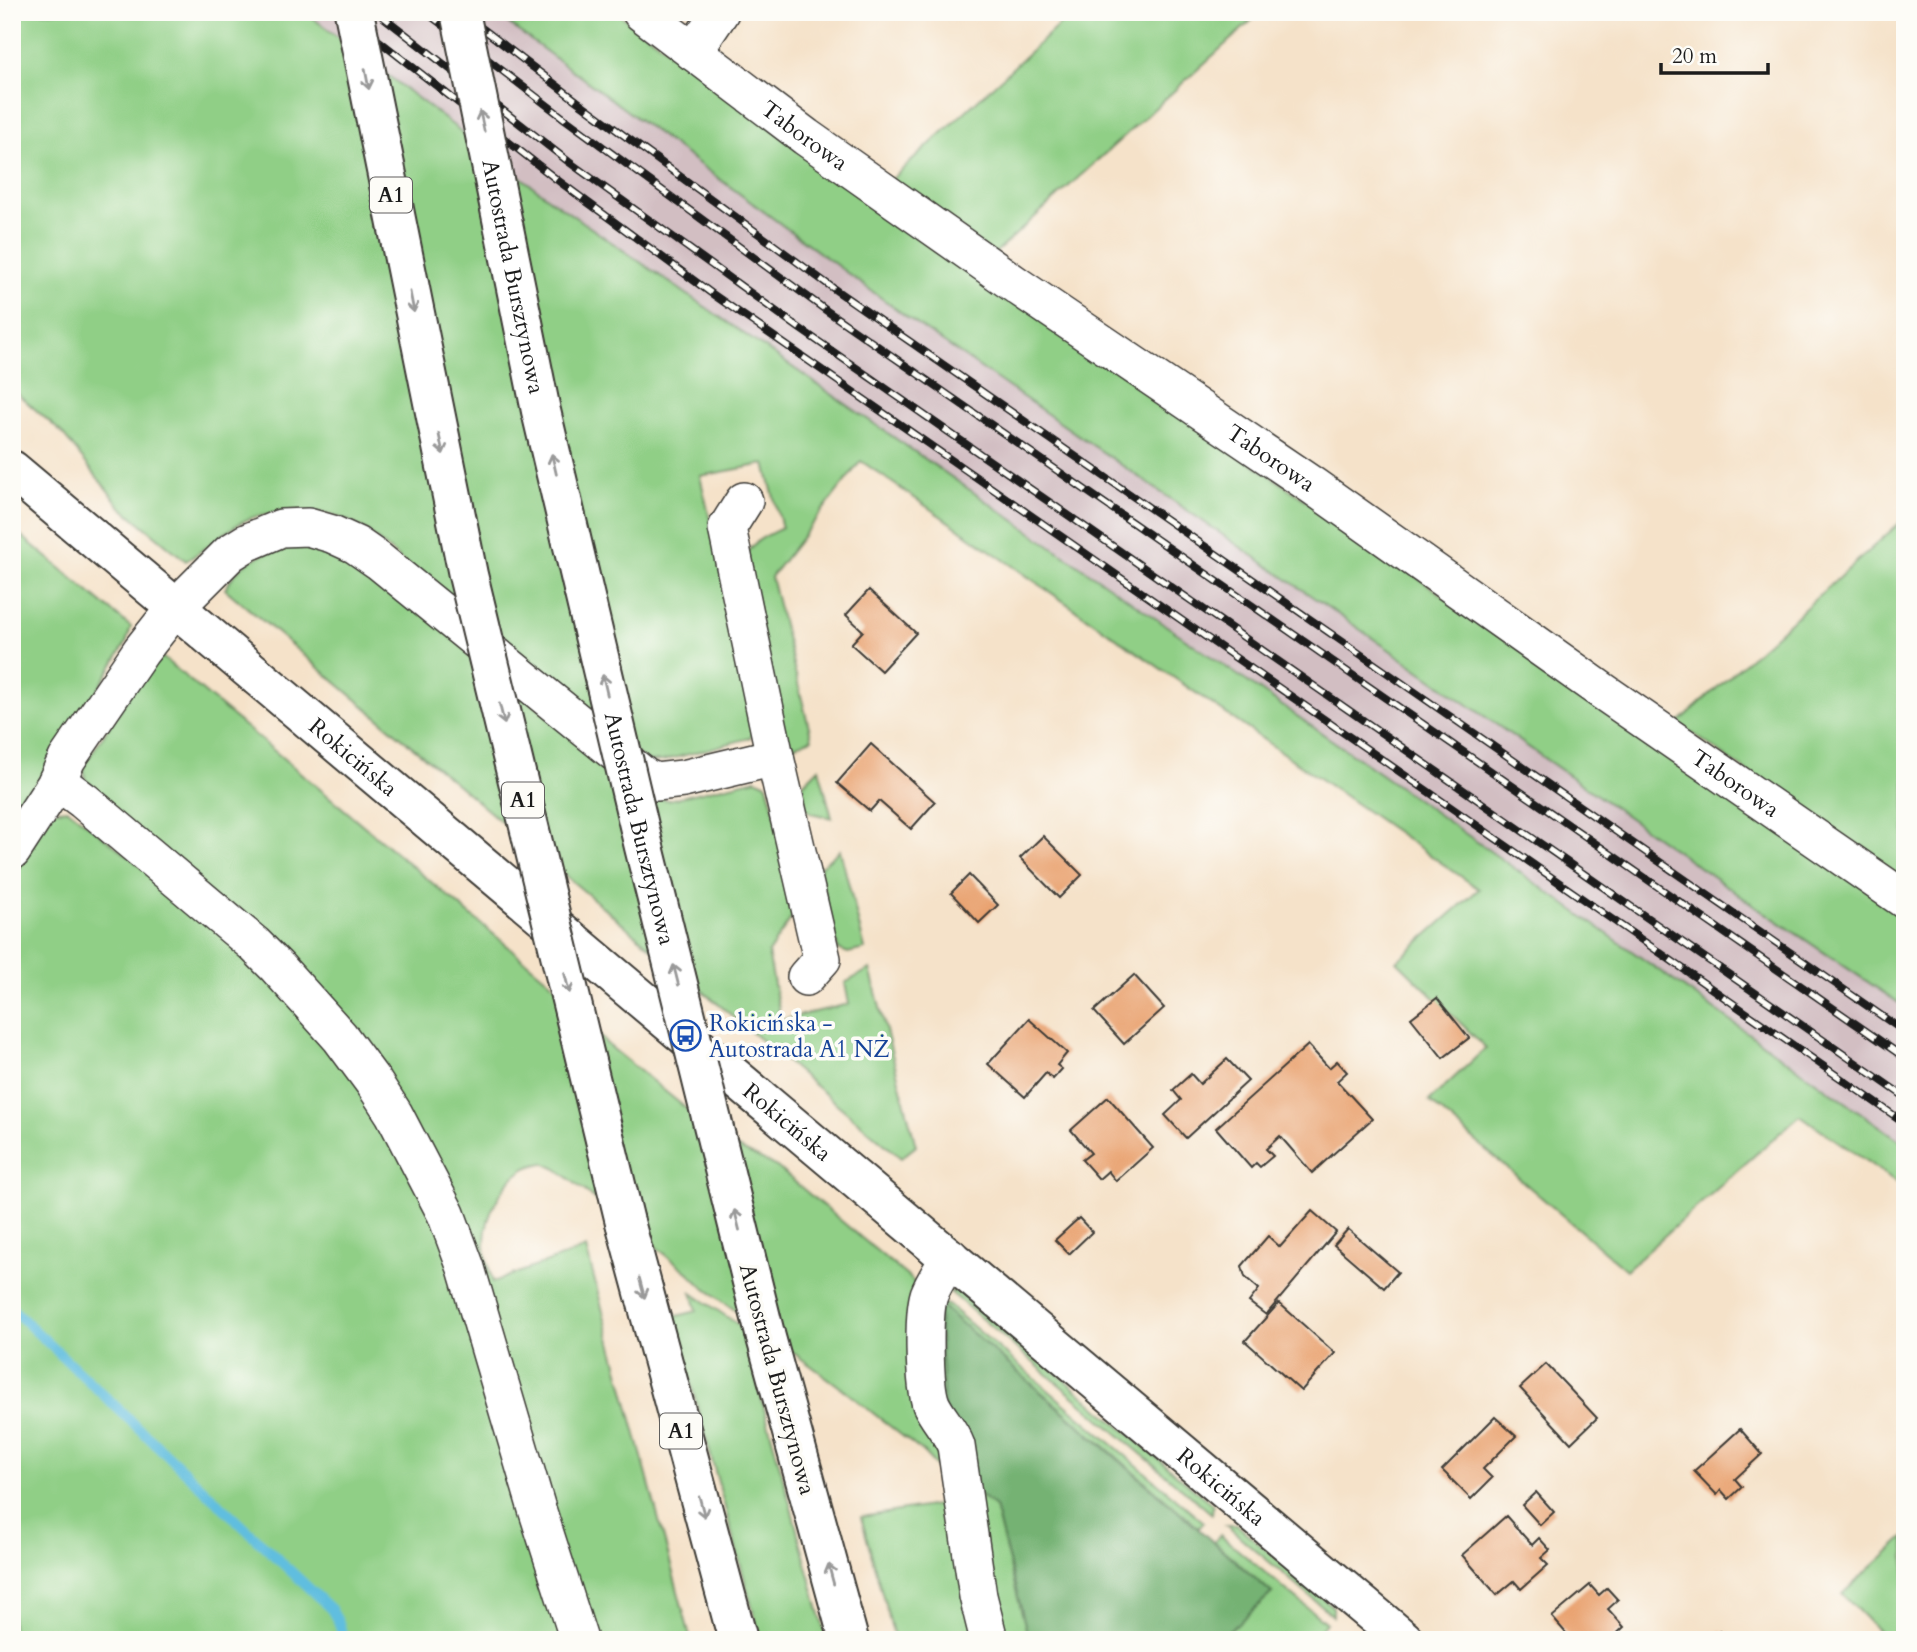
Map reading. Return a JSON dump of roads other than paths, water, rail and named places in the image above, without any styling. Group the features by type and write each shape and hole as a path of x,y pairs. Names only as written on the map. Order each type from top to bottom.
{"main road":[{"name":"A1","path":"354,12 468,575 625,1222 738,1640"},
{"name":"Autostrada Bursztynowa","path":"460,12 544,424 644,847 765,1334 849,1640"},
{"name":"Rokicińska","path":"12,470 1404,1640"}],"street":[{"name":"Taborowa","path":"641,12 806,137 1019,287 1313,486 1905,900"},
{"path":"692,52 720,12"},
{"path":"744,501 727,528 775,757 822,959 806,977"},
{"path":"12,851 57,781 67,759 108,698 175,608 230,553 281,528 308,527 356,545 645,777 656,782 683,779 775,757"},
{"path":"57,781 254,944 340,1037 394,1114 446,1214 466,1268 537,1509 579,1640"},
{"path":"950,1257 929,1294 927,1304 925,1352 928,1393 956,1446 978,1596 989,1640"}],"waterway":[{"path":"12,1309 331,1609 344,1640"}],"railway":[{"path":"342,12 556,179 711,293 1905,1123"},
{"path":"377,12 569,162 799,328 1905,1097"},
{"path":"426,12 565,119 827,311 1905,1058"},
{"path":"461,12 577,101 837,291 1905,1032"}],"place":[{"name":"Rokicińska - Autostrada A1 NŻ","path":"686,1036"}]}
